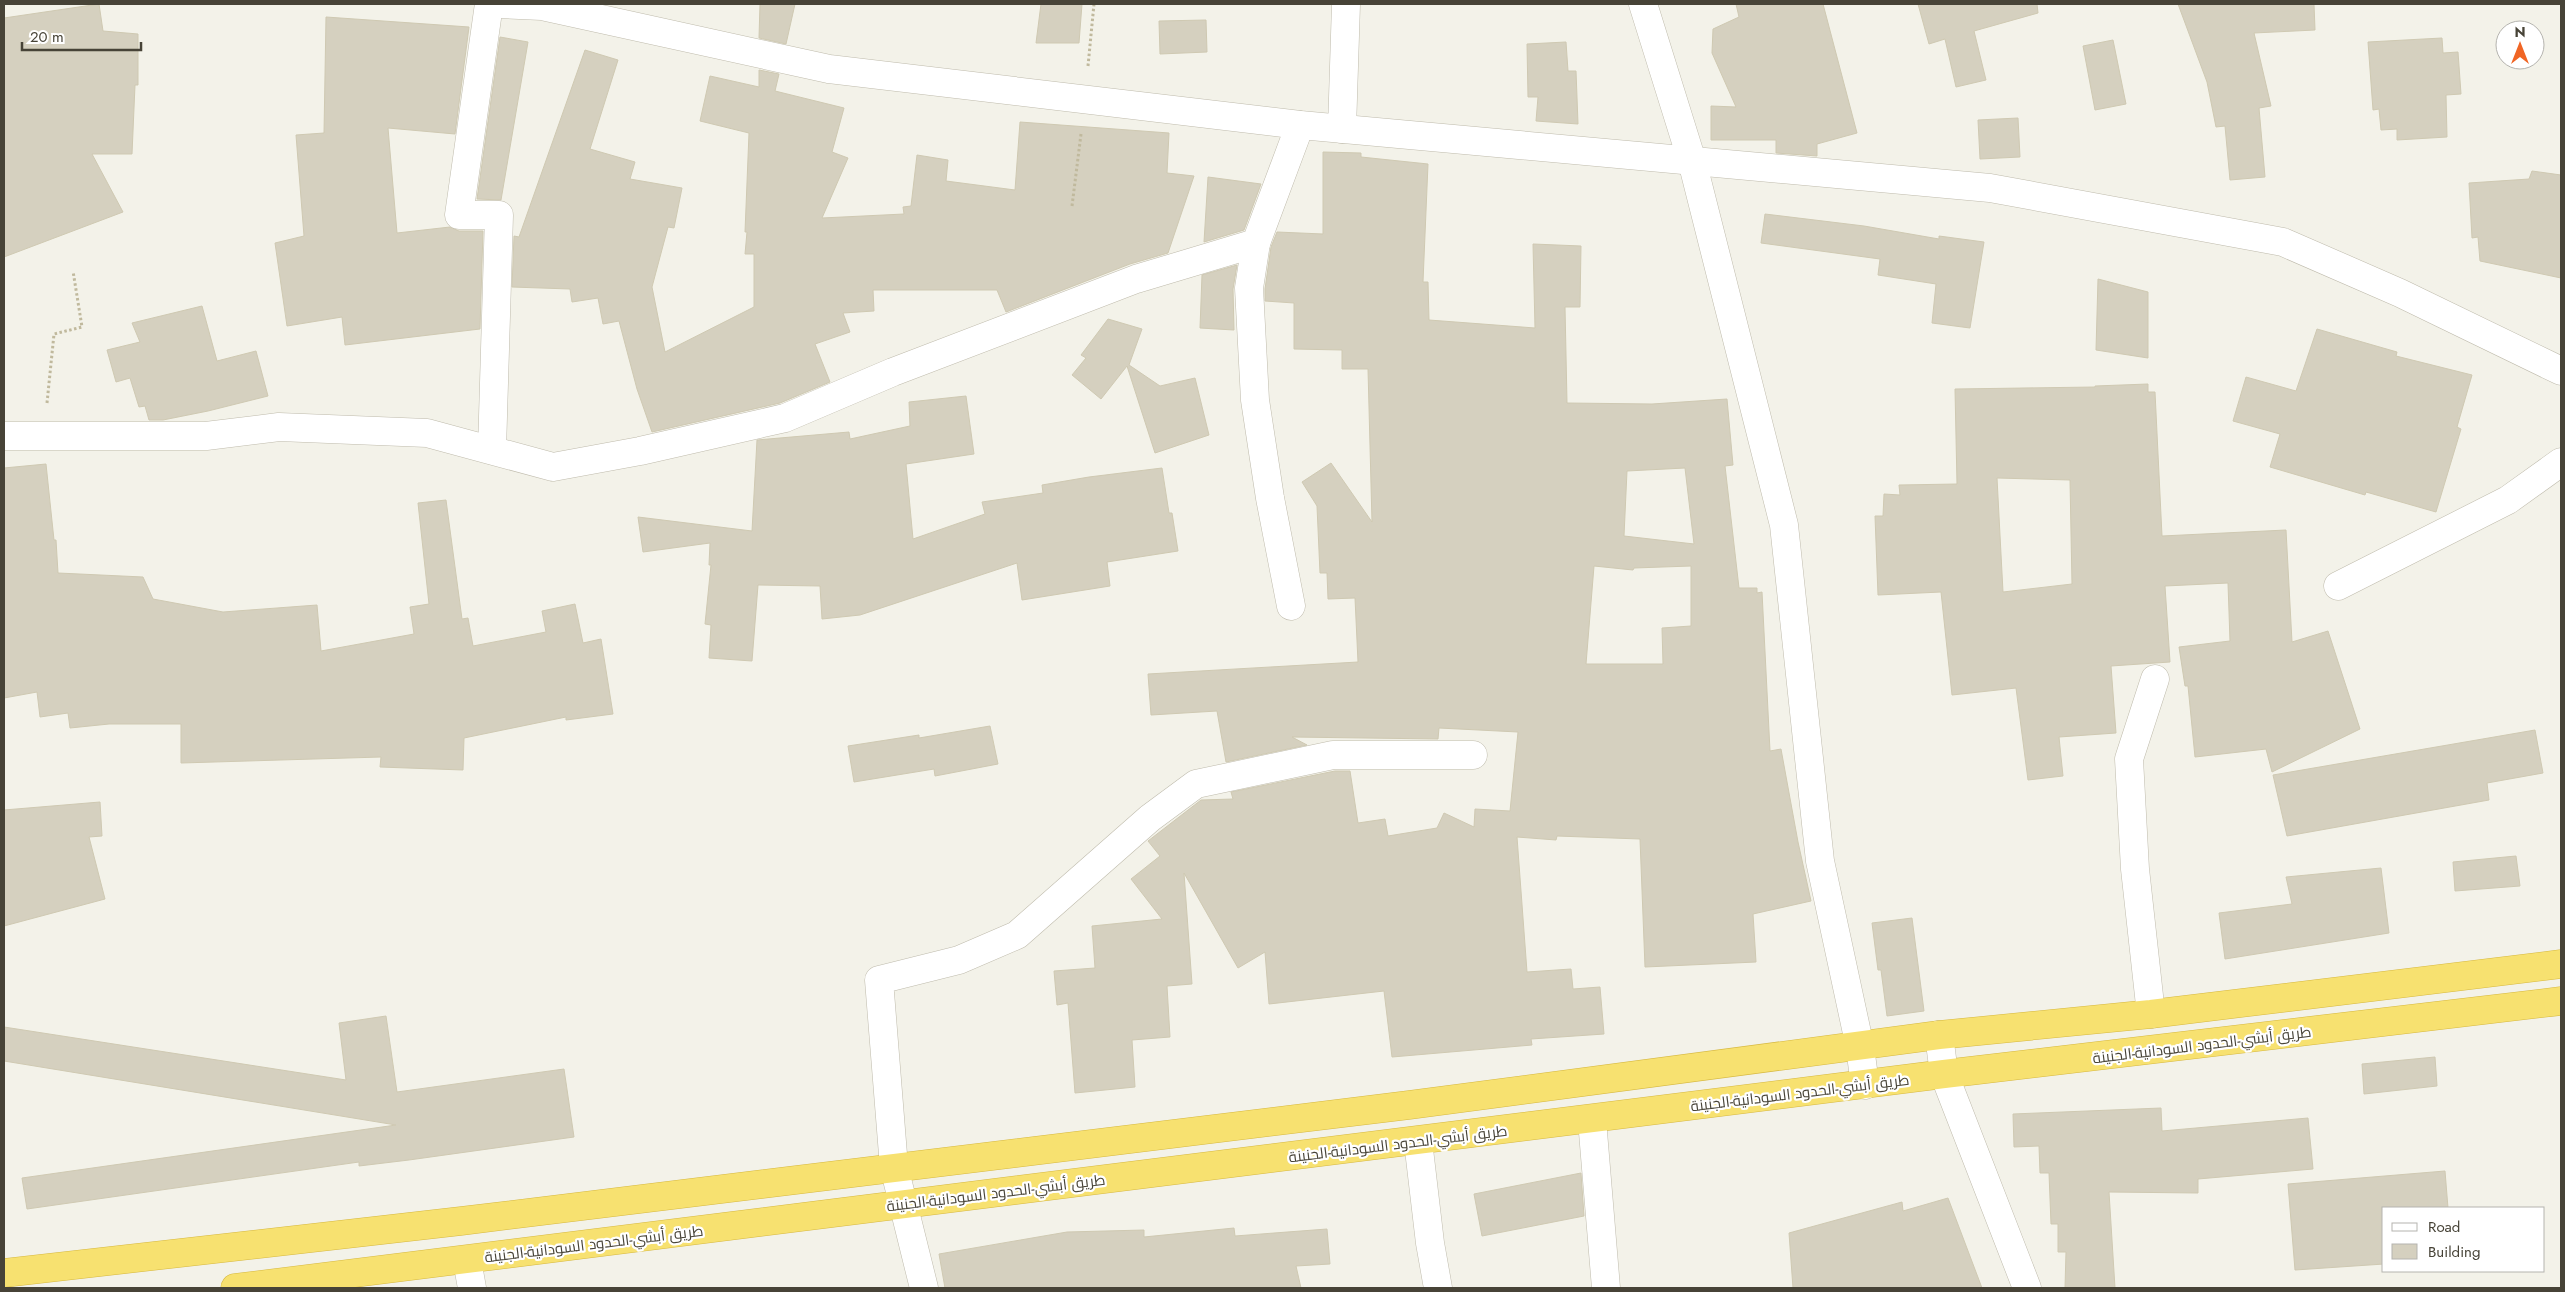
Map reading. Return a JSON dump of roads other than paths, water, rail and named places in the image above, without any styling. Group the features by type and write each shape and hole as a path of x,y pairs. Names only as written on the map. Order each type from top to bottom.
{"highway":[{"path":"4,1274 461,1221 1939,1036 2151,1014 2561,964"},
{"name":"طريق أبشي-الحدود السودانية-الجنينة","path":"235,1288 1865,1086 1944,1074 2561,1001"}],"street":[{"path":"489,4 460,215 499,216 492,450"},
{"path":"500,4 544,5 829,69 1300,125 1990,188 2283,242 2400,293 2561,371"},
{"path":"1342,129 1346,4"},
{"path":"1643,4 1692,161 1784,525 1820,860 1860,1047 1865,1086"},
{"path":"1291,606 1270,498 1255,400 1249,288 1256,243 1300,125"},
{"path":"4,436 206,436 279,427 342,428 427,433 553,467 640,451 785,418 893,372 1136,279 1256,243"},
{"path":"2338,586 2508,500 2561,462"},
{"path":"2151,1014 2135,869 2130,759 2154,679"},
{"path":"924,1288 894,1167 879,980 959,960 1017,935 1150,818 1196,784 1333,755 1473,755"},
{"path":"1939,1036 1944,1074 2027,1288"},
{"path":"1592,1120 1606,1288"},
{"path":"1418,1141 1430,1243 1438,1288"},
{"path":"466,1260 472,1288"}]}
